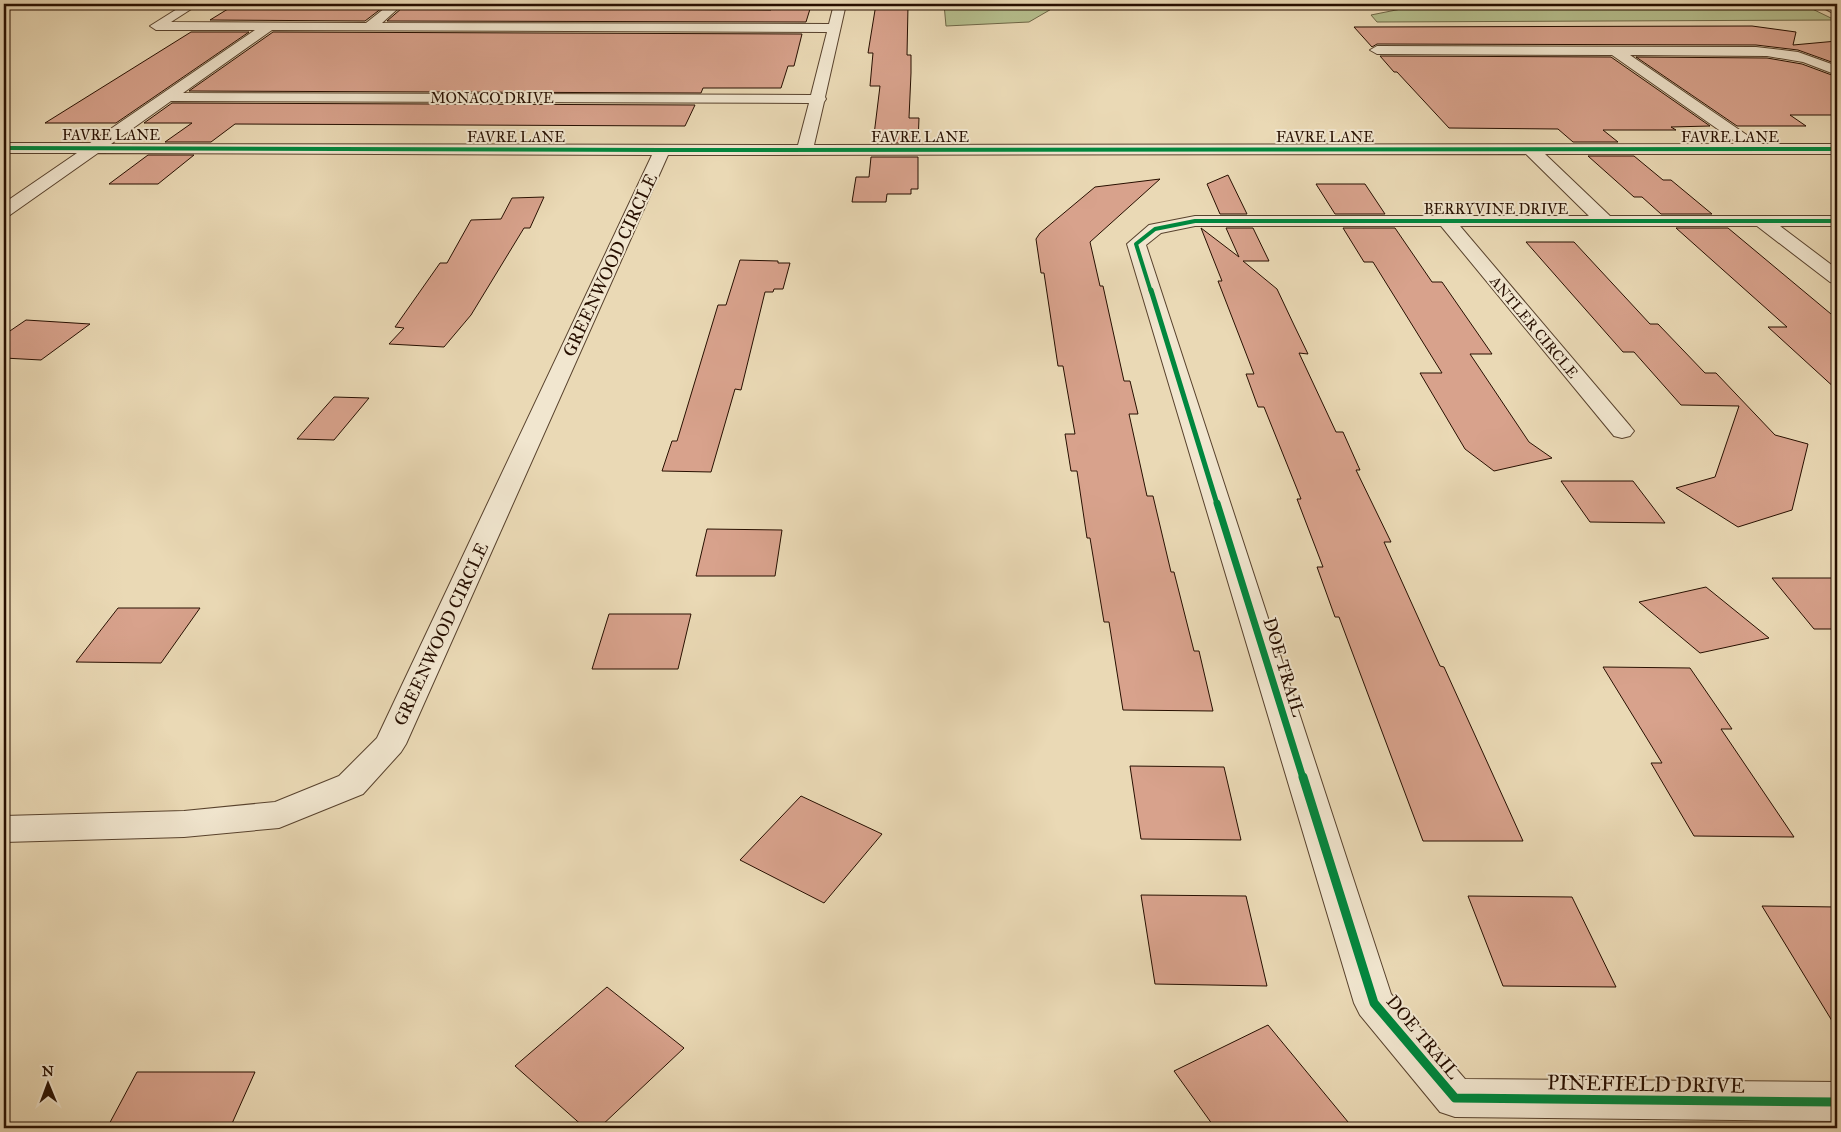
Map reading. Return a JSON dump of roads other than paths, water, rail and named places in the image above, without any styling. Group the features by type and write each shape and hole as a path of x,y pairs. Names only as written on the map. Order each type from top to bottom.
{"street":[{"path":"193,4 156,26 834,28"},
{"path":"370,26 398,4"},
{"path":"805,150 819,99 840,4"},
{"path":"1822,4 1837,12"},
{"path":"4,211 268,27"},
{"path":"1377,50 1776,52 1798,55 1818,62 1837,72"},
{"path":"1614,50 1756,149"},
{"name":"MONACO DRIVE","path":"166,97 819,99"},
{"name":"FAVRE LANE","path":"4,148 662,150 1837,149"},
{"name":"GREENWOOD CIRCLE","path":"4,829 184,824 278,814 351,785 390,744 662,150"},
{"path":"1531,150 1605,221"},
{"name":"BERRYVINE DRIVE","path":"1155,228 1195,221 1837,221"},
{"name":"ANTLER CIRCLE","path":"1447,222 1622,431"},
{"path":"1763,222 1837,278"},
{"name":"DOE TRAIL","path":"1155,228 1136,244 1374,1002 1455,1098"},
{"name":"PINEFIELD DRIVE","path":"1455,1098 1837,1102"}]}
